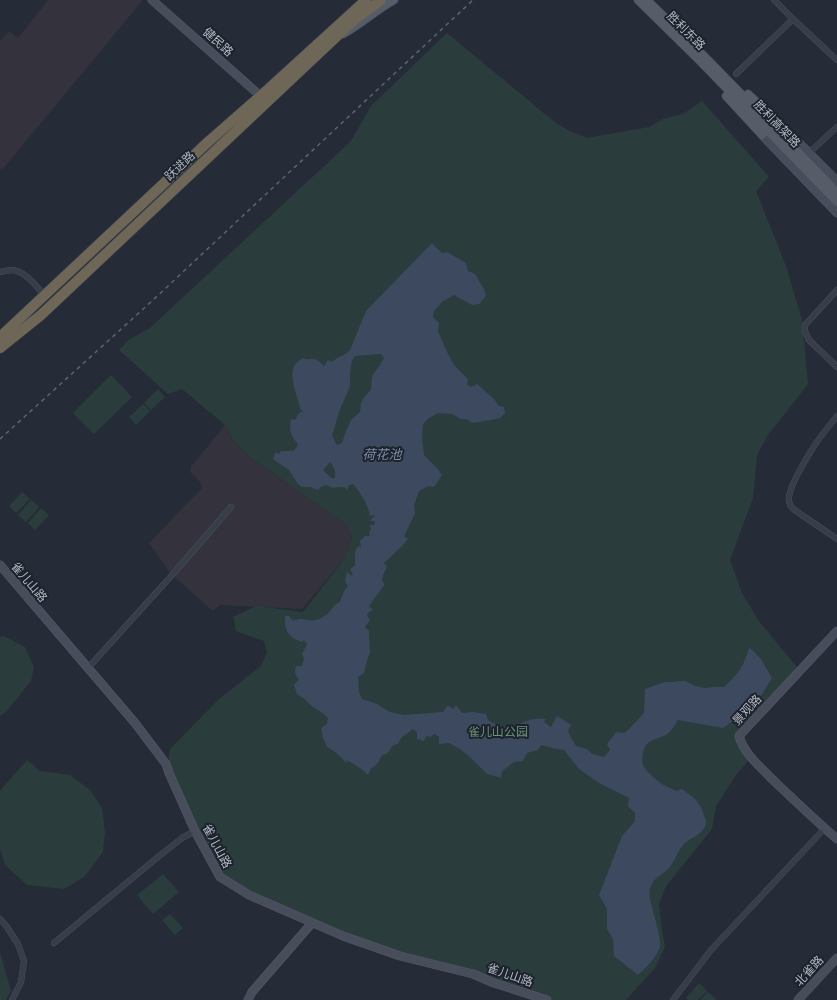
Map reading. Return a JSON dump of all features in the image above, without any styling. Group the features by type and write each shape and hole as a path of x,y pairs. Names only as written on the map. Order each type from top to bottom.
{"highway":[{"name":"跃进路","path":"0,348 41,315 366,0"},
{"name":"跃进路","path":"0,337 208,142 266,98 353,21 380,2"}],"main road":[{"path":"380,2 394,0"},
{"name":"胜利东路","path":"638,0 657,14 703,60"},
{"name":"胜利东路","path":"647,0 657,14"},
{"path":"657,14 678,26 700,45 735,77 754,99 776,120"},
{"path":"657,14 677,44 762,135"},
{"name":"胜利高架路","path":"703,60 837,192"},
{"name":"胜利高架路","path":"703,60 837,202"}],"street":[{"name":"健民路","path":"152,0 266,98"},
{"name":"健民路","path":"158,0 266,98"},
{"path":"774,0 837,60"},
{"path":"735,77 793,19"},
{"path":"776,120 837,181"},
{"path":"809,153 837,127"},
{"path":"762,135 837,213"},
{"path":"0,272 13,270 22,273 44,295"},
{"path":"837,290 805,325 805,331 809,340 837,367"},
{"path":"837,416 815,444 792,488 788,501 791,507 796,511 837,539"},
{"path":"88,668 231,507"},
{"name":"雀儿山路","path":"0,566 135,723 166,764 196,831 220,877 249,895 343,936 400,956 473,974 494,983 547,1000"},
{"name":"景观路","path":"837,631 740,736 742,744 757,763 793,799 837,839"},
{"path":"673,1000 711,950 825,828"},
{"path":"54,943 182,838 196,831"},
{"path":"0,920 7,927 18,944 24,961 21,982 12,1000"},
{"path":"248,1000 252,992 312,923"},
{"name":"北雀路","path":"798,1000 837,958"},
{"name":"北雀路","path":"805,1000 837,966"}],"shaded area":[{"path":"48,0 142,1 2,170 0,168 0,39 1,40 9,31 18,38"},
{"path":"225,425 235,443 251,458 347,525 352,537 345,558 302,609 220,605 213,611 170,573 149,543 202,488 201,483 191,473 191,467"}],"green space":[{"name":"雀儿山公园","path":"447,33 557,124 587,138 649,127 663,119 683,114 702,101 769,177 756,191 786,266 802,320 808,384 768,435 757,455 753,498 730,560 742,593 758,620 800,671 740,736 752,757 736,775 716,806 712,829 666,886 659,904 665,947 655,968 626,1000 553,1000 494,980 400,955 315,922 250,893 221,875 197,830 168,764 170,749 219,699 261,666 267,653 264,641 236,631 233,617 256,606 303,612 345,558 352,537 347,525 251,458 235,443 225,425 182,389 168,394 119,350 130,339 150,328 351,141 371,106"},
{"path":"111,375 132,397 94,434 73,413"},
{"path":"158,389 165,397 151,410 144,403"},
{"path":"143,404 150,411 136,425 129,417"},
{"path":"22,492 30,499 16,513 9,506"},
{"path":"31,500 39,507 26,522 18,515"},
{"path":"41,508 49,515 35,530 28,523"},
{"path":"4,636 25,647 34,667 31,681 6,712 0,716 0,637"},
{"path":"27,760 40,771 70,775 90,790 102,808 105,832 103,852 84,877 64,889 27,885 5,865 0,849 0,791"},
{"path":"163,874 179,892 153,914 137,895"},
{"path":"170,914 183,928 175,935 162,920"},
{"path":"0,952 11,991 6,1000 0,1000"},
{"path":"699,983 707,991 698,1000 688,1000 686,998"},
{"path":"708,992 716,999 700,1000"}],"water":[{"name":"荷花池","path":"432,243 442,253 447,252 466,263 468,271 475,274 484,289 486,296 479,304 472,305 454,295 442,302 434,311 433,317 439,323 438,331 454,365 468,379 467,385 472,387 477,384 494,399 499,406 504,407 505,413 500,418 472,423 467,419 461,419 452,414 438,413 429,418 423,424 422,439 424,455 442,475 434,487 428,486 419,491 414,506 415,513 404,536 408,539 384,563 387,567 382,581 385,584 369,606 373,610 367,615 370,620 365,627 369,631 370,653 364,673 358,677 359,692 362,699 377,704 390,712 404,715 443,712 448,705 453,709 456,705 462,713 472,712 486,714 488,720 502,728 509,726 515,727 526,721 537,719 546,719 544,722 551,727 557,716 571,725 568,731 576,746 587,749 592,754 604,757 610,750 607,744 616,732 624,733 644,713 645,689 665,682 679,681 685,681 695,686 705,688 724,687 740,669 749,647 761,659 772,678 759,699 723,728 678,720 668,733 650,741 644,749 642,760 646,769 662,784 676,791 682,789 693,797 699,803 706,822 703,830 683,845 666,871 652,883 650,888 650,896 660,946 654,958 638,975 614,956 613,939 607,929 607,909 599,895 622,836 635,821 635,813 628,806 629,798 599,783 579,769 564,750 541,745 538,750 527,753 523,761 514,762 502,771 501,778 487,774 460,749 449,743 439,744 439,737 434,734 431,737 426,736 424,741 417,739 417,732 412,729 398,744 393,745 387,754 382,755 378,763 371,769 368,775 346,760 348,764 334,751 327,747 321,728 327,724 328,718 297,694 294,685 299,679 295,673 295,668 296,666 302,666 304,658 302,654 307,644 304,640 302,642 297,640 288,633 286,630 285,616 289,616 293,621 300,619 318,620 330,612 336,604 340,602 344,591 348,586 345,582 347,572 351,576 353,574 351,568 355,566 355,552 358,546 361,548 360,541 365,536 370,536 370,525 375,525 374,521 370,521 375,515 370,516 368,507 353,484 348,486 348,490 343,487 333,488 326,485 318,490 310,487 302,487 298,484 289,470 273,459 276,452 279,454 281,451 293,451 298,444 293,438 290,430 291,419 295,420 299,413 303,412 301,410 293,384 292,374 295,364 303,358 319,361 324,366 328,360 332,362 344,355 350,350 366,311","holes":["381,354 384,358 372,376 371,390 361,403 360,412 351,420 342,443 337,445 332,436 339,412 350,386 352,361 355,356","330,462 335,472 334,479 323,470"]}],"railway":[{"path":"0,439 152,301 473,0"}]}
